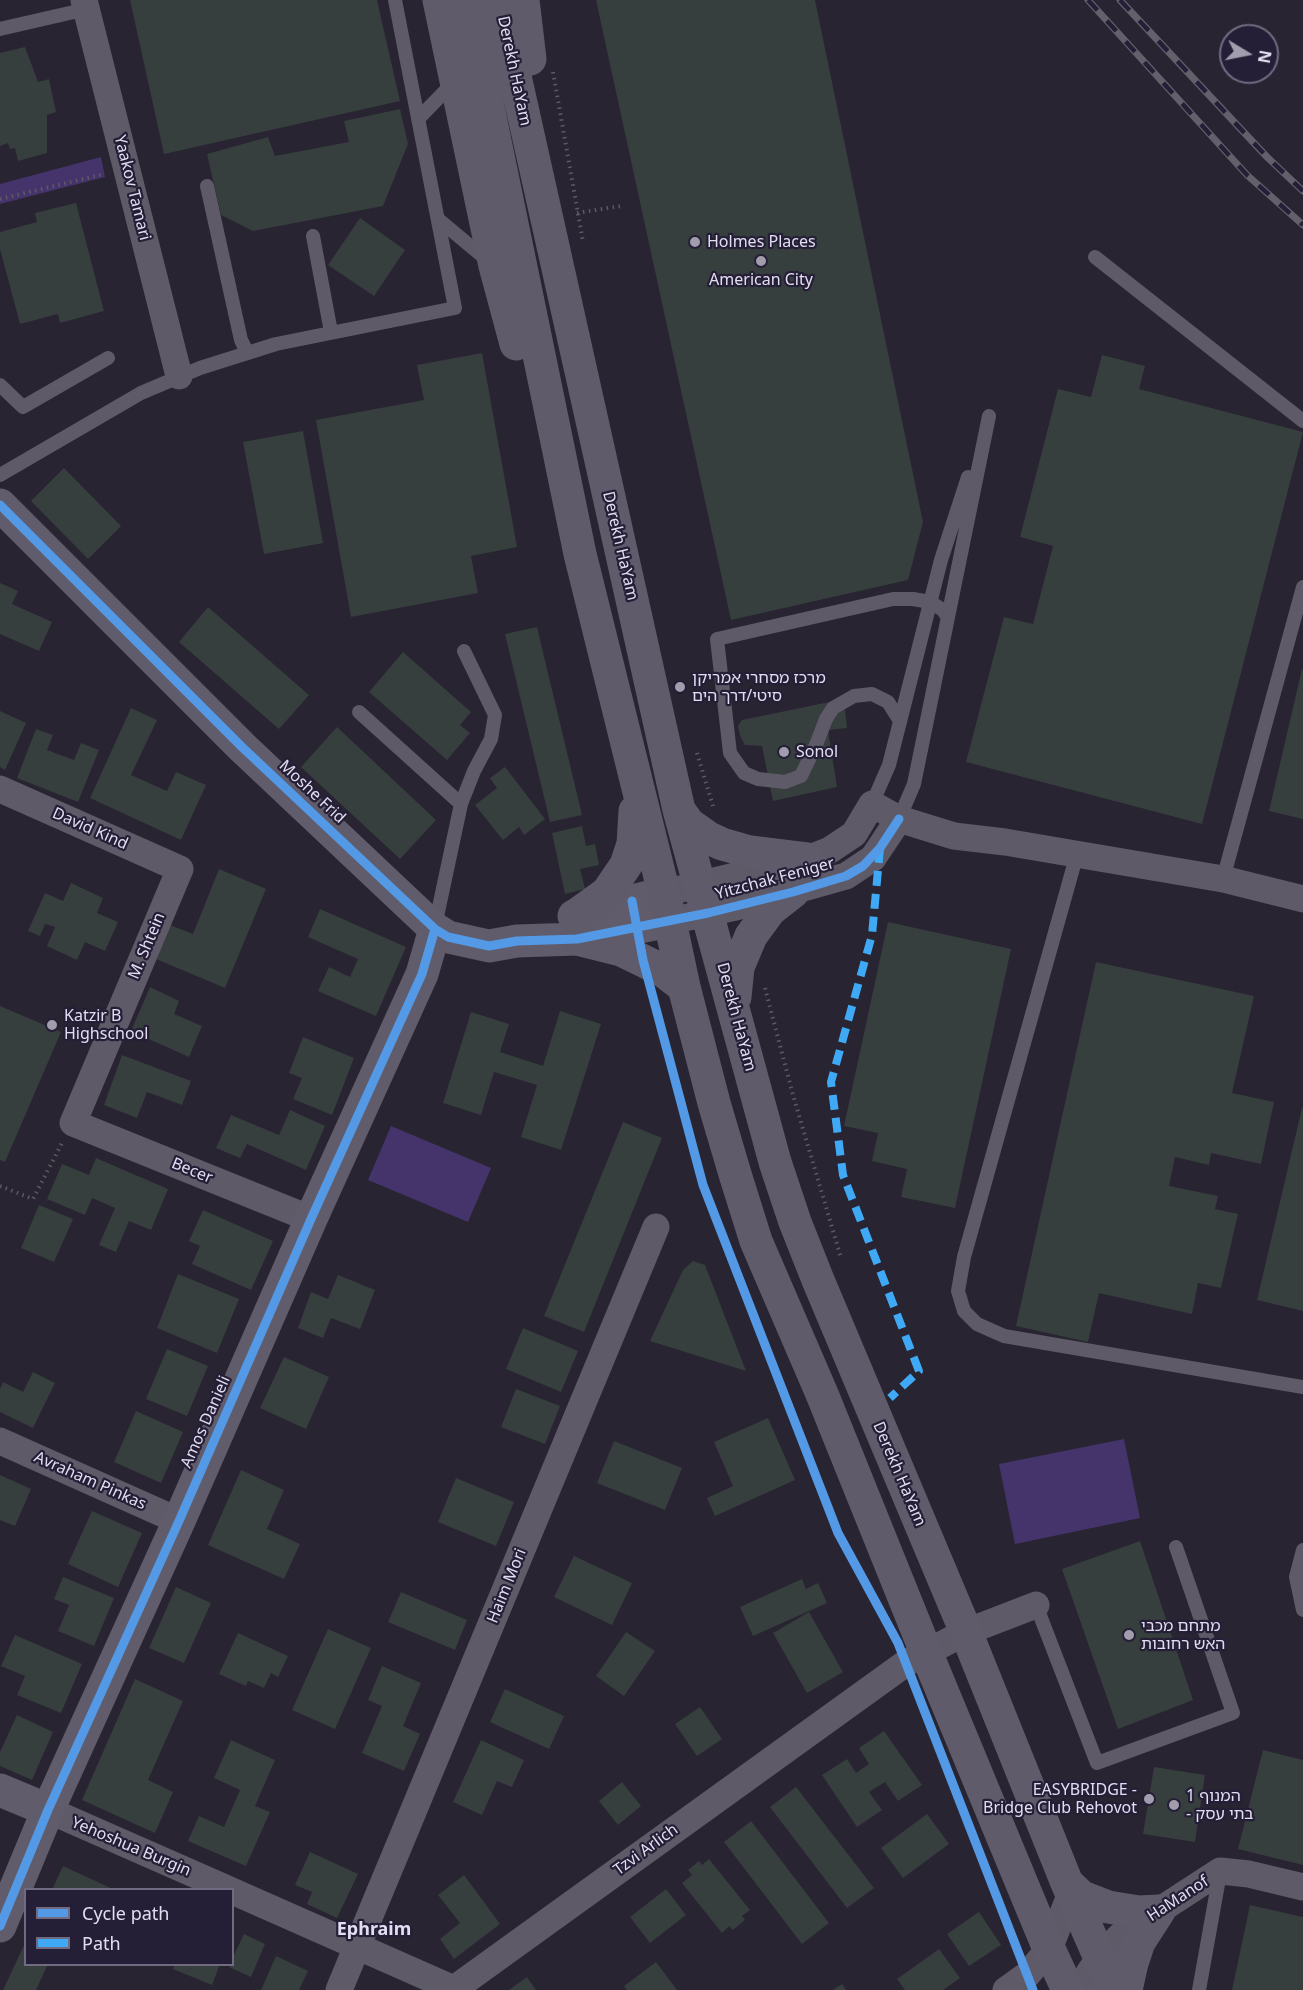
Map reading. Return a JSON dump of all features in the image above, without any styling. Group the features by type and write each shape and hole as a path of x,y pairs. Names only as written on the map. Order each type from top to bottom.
{"main road":[{"path":"439,0 495,266 519,355 551,453 580,554"},
{"name":"Derekh HaYam","path":"466,0 580,554 714,1103 756,1241 822,1394 926,1652 1068,1990"},
{"name":"Derekh HaYam","path":"498,0 569,250 679,810 775,1162 795,1222 966,1632 1069,1888 1114,1990"},
{"path":"523,0 569,250"},
{"path":"637,789 633,844 626,865 608,893 576,927 662,970 684,987"},
{"path":"679,810 697,831 723,844 750,852 807,859"},
{"path":"735,1014 735,984 744,950 762,920 781,900 793,892"},
{"path":"1069,1888 1082,1897 1108,1907 1139,1912 1159,1911"},
{"path":"1126,1990 1139,1942 1159,1911"}],"street":[{"name":"Yaakov Tamari","path":"85,4 179,376"},
{"name":"Moshe Frid","path":"0,505 242,747 435,928 448,937 503,944 576,927 636,926 667,907"},
{"name":"David Kind","path":"0,789 180,869"},
{"path":"872,804 899,819 954,836 1005,842 1223,879 1303,898"},
{"name":"Yitzchak Feniger","path":"704,899 844,842 862,824 872,804"},
{"name":"Yitzchak Feniger","path":"667,907 704,899 793,892 846,876 863,866 880,848 899,819"},
{"name":"M. Shtein","path":"73,1123 180,869"},
{"name":"Amos Danieli","path":"0,1926 48,1810 180,1521 311,1219 422,974 435,928"},
{"path":"422,974 465,950 503,944"},
{"name":"Becer","path":"73,1123 311,1219"},
{"name":"Haim Mori","path":"339,1990 656,1227"},
{"name":"Avraham Pinkas","path":"0,1441 180,1521"},
{"name":"Tzvi Arlich","path":"358,1946 453,1990 906,1663 966,1632 1036,1605"},
{"name":"Yehoshua Burgin","path":"0,1790 226,1888"},
{"name":"HaManof","path":"1082,1990 1089,1973 1100,1957 1120,1936 1220,1871 1249,1874 1303,1887"},
{"path":"1010,1987 1027,1975 1049,1949 1069,1888"},
{"name":"Yehoshua Burgin","path":"234,1891 358,1946"},
{"path":"1010,1987 1041,1990"}],"lane":[{"path":"0,475 141,393 179,376 247,352 331,332 455,308 395,0"},
{"path":"0,29 85,4"},
{"path":"418,119 456,81"},
{"path":"207,186 241,340 247,352"},
{"path":"438,219 495,266"},
{"path":"313,236 331,332"},
{"path":"1095,257 1303,421"},
{"path":"0,385 23,407 108,358"},
{"path":"872,804 889,765 941,560 989,416 914,784 899,819"},
{"path":"1223,879 1303,587"},
{"path":"900,721 888,702 872,694 854,696 833,708 801,776 785,782 758,779 744,773 730,753 717,639 893,599 930,602 943,610 947,616"},
{"path":"435,928 461,804 474,771 491,739 495,715 464,651"},
{"path":"359,712 461,804"},
{"path":"1077,854 964,1257 958,1290 963,1311 977,1324 1004,1336 1303,1387"},
{"path":"1036,1605 1096,1763 1233,1713 1176,1547"},
{"path":"1303,1550 1296,1577 1303,1610"},
{"path":"1199,1990 1220,1871"}],"path":[{"path":"552,67 577,213 569,250"},
{"path":"0,199 127,168"},
{"path":"577,213 621,206"},
{"path":"696,748 723,844"},
{"path":"763,982 793,1095 844,1268"},
{"path":"0,1186 33,1199 73,1123"}],"shaded area":[{"path":"101,157 105,177 0,204 0,184"},
{"path":"391,1126 491,1168 468,1222 368,1180"},
{"path":"1124,1439 1140,1518 1015,1544 999,1464"}],"building":[{"path":"130,0 377,0 400,101 164,154"},
{"name":"American City","path":"596,0 815,0 923,522 908,580 731,620"},
{"path":"25,47 38,82 49,79 56,112 47,115 47,153 18,161 15,148 10,149 8,143 0,146 0,53"},
{"path":"400,109 408,144 383,206 253,231 221,215 207,154 268,137 275,156 349,142 344,121"},
{"path":"76,203 104,311 60,323 58,314 20,324 0,249 0,232 37,222 35,213"},
{"path":"360,218 405,250 374,296 328,265"},
{"path":"482,353 517,547 471,556 478,593 351,617 316,420 424,400 417,365"},
{"path":"1102,355 1145,366 1139,389 1303,432 1202,824 966,762 1004,617 1033,624 1053,546 1020,537 1058,389 1091,397"},
{"path":"303,431 323,543 264,554 243,442"},
{"path":"64,468 121,526 88,559 31,501"},
{"path":"0,583 18,591 12,604 52,622 39,651 0,634"},
{"path":"208,607 309,695 279,729 179,642"},
{"path":"537,627 582,815 550,822 505,634"},
{"path":"403,652 471,712 460,725 470,733 447,760 369,692"},
{"path":"1303,669 1303,819 1269,811"},
{"path":"844,699 847,728 828,730 837,787 773,801 762,746 745,745 738,726 742,720"},
{"path":"131,708 157,720 131,775 167,791 176,772 206,785 181,840 90,798"},
{"path":"0,711 26,723 5,770 0,767"},
{"path":"337,727 436,820 400,859 301,767"},
{"path":"36,729 53,735 47,750 74,760 81,743 99,750 78,802 17,778"},
{"path":"505,767 545,819 524,835 519,827 503,840 475,805 497,788 490,778"},
{"path":"582,826 586,846 595,844 599,865 580,869 585,889 565,894 552,833"},
{"path":"219,869 266,889 225,988 156,959 170,925 193,934"},
{"path":"71,883 103,898 97,913 118,922 105,951 85,942 77,960 47,946 55,927 45,924 40,936 28,931 45,893 63,901"},
{"path":"320,909 406,947 376,1016 318,991 329,967 350,977 358,959 308,937"},
{"path":"888,922 1011,949 955,1208 901,1197 907,1169 872,1161 878,1133 844,1126"},
{"path":"1096,962 1254,996 1232,1093 1274,1102 1261,1164 1211,1153 1209,1165 1175,1157 1169,1186 1218,1196 1215,1209 1238,1214 1221,1288 1198,1283 1192,1314 1099,1293 1088,1342 1016,1326"},
{"path":"150,987 179,1001 174,1014 202,1026 189,1057 131,1031"},
{"path":"0,1006 61,1032 5,1162 0,1160"},
{"path":"560,1011 601,1024 561,1150 521,1137 537,1085 494,1072 481,1115 443,1103 471,1012 509,1024 500,1052 543,1066"},
{"path":"303,1037 354,1058 332,1115 293,1099 302,1078 289,1073"},
{"path":"122,1055 191,1081 182,1105 147,1092 137,1118 104,1105"},
{"path":"1303,1108 1303,1311 1257,1300"},
{"path":"290,1110 325,1126 306,1170 247,1144 240,1158 216,1148 231,1115 279,1135"},
{"path":"623,1122 662,1138 584,1332 544,1316"},
{"path":"96,1158 168,1189 151,1230 129,1221 116,1252 99,1245 115,1208 92,1198 85,1215 47,1199 62,1164 89,1175"},
{"path":"39,1205 73,1219 54,1262 21,1248"},
{"path":"203,1210 273,1241 251,1290 192,1264 200,1246 189,1241"},
{"path":"693,1261 705,1265 746,1371 650,1341 683,1270"},
{"path":"178,1274 239,1299 217,1353 157,1328"},
{"path":"338,1275 375,1290 360,1329 331,1318 323,1338 298,1328 311,1292 328,1299"},
{"path":"523,1328 578,1351 561,1392 506,1369"},
{"path":"167,1349 208,1366 187,1416 146,1399"},
{"path":"284,1357 329,1377 306,1429 260,1408"},
{"path":"33,1372 55,1383 33,1428 0,1412 0,1389 3,1382 23,1392"},
{"path":"516,1389 560,1406 545,1444 501,1427"},
{"path":"136,1411 183,1432 161,1483 114,1462"},
{"path":"768,1418 795,1480 715,1516 707,1498 733,1486 714,1442"},
{"path":"614,1441 682,1468 665,1510 597,1483"},
{"path":"241,1470 284,1490 267,1529 300,1544 284,1579 208,1545"},
{"path":"0,1475 31,1489 15,1526 0,1520"},
{"path":"456,1478 514,1502 496,1546 438,1522"},
{"path":"92,1511 142,1533 118,1587 68,1564"},
{"path":"1140,1541 1193,1700 1118,1729 1062,1569"},
{"path":"574,1556 632,1583 612,1625 554,1597"},
{"path":"63,1577 114,1598 94,1646 58,1631 69,1605 54,1599"},
{"path":"802,1579 806,1589 818,1583 827,1603 753,1636 740,1607"},
{"path":"176,1587 211,1603 184,1663 149,1648"},
{"path":"401,1592 467,1620 455,1650 388,1622"},
{"path":"809,1612 843,1672 807,1693 773,1633"},
{"path":"328,1629 371,1648 335,1729 292,1710"},
{"path":"626,1632 655,1651 624,1696 596,1676"},
{"path":"238,1633 288,1656 278,1677 271,1673 264,1688 248,1681 246,1686 219,1674"},
{"path":"15,1635 82,1664 61,1713 17,1695 25,1676 1,1666"},
{"path":"382,1666 421,1683 403,1726 420,1734 404,1771 362,1753 382,1706 368,1700"},
{"path":"135,1679 183,1701 148,1780 173,1792 155,1833 82,1800"},
{"path":"505,1689 564,1716 549,1749 490,1722"},
{"path":"700,1707 722,1739 697,1756 675,1724"},
{"path":"17,1715 53,1732 32,1780 0,1766 0,1752"},
{"path":"884,1731 922,1785 898,1801 885,1782 869,1792 882,1810 857,1827 822,1775 847,1759 856,1773 869,1764 859,1748"},
{"path":"231,1740 275,1760 255,1806 270,1812 246,1866 188,1841 199,1816 224,1827 240,1790 214,1778"},
{"path":"481,1740 524,1760 512,1787 497,1781 482,1815 453,1802"},
{"path":"1263,1750 1303,1760 1303,1865 1238,1849"},
{"name":"המנוף 1 - בתי עסק","path":"1154,1767 1205,1775 1195,1842 1143,1834"},
{"path":"622,1782 641,1806 618,1825 599,1801"},
{"path":"796,1787 874,1888 847,1908 770,1807"},
{"path":"927,1814 949,1844 903,1878 881,1848"},
{"path":"751,1821 829,1923 802,1944 724,1842"},
{"path":"310,1852 358,1874 337,1918 307,1904 312,1892 295,1885"},
{"path":"709,1859 750,1910 742,1916 745,1920 733,1930 729,1926 722,1933 682,1883 692,1875 688,1870 699,1861 702,1865"},
{"path":"63,1866 111,1888 53,1888"},
{"path":"464,1875 500,1924 454,1959 440,1939 460,1923 438,1895"},
{"path":"666,1889 686,1915 650,1943 630,1917"},
{"path":"1250,1905 1303,1917 1303,1990 1232,1990"},
{"path":"979,1912 1001,1945 969,1966 947,1934"},
{"path":"244,1934 265,1944 251,1977 229,1967 234,1966 234,1955"},
{"path":"24,1945 24,1966 47,1966 36,1990 3,1990"},
{"path":"939,1949 960,1978 943,1990 905,1990 897,1979"},
{"path":"276,1956 308,1971 299,1990 261,1990"},
{"path":"656,1962 677,1990 627,1990 624,1986"},
{"path":"174,1966 219,1966 212,1985 173,1969"},
{"path":"527,1977 536,1990 509,1990"},
{"path":"842,1984 846,1990 833,1990"}],"railway":[{"path":"1088,0 1247,175 1303,225"},
{"path":"1120,0 1267,157 1303,191"}],"marked path":[{"path":"880,848 872,935 831,1082 843,1175 919,1371 890,1398"}],"cycle path":[{"path":"0,505 242,747 435,929 448,937 489,946 517,941 577,939 708,913 793,892 846,876 863,866 880,848 899,819"},
{"path":"632,901 643,960 703,1185 838,1533 898,1643 1033,1990"},
{"path":"0,1926 48,1810 422,974 435,929"}],"place":[{"name":"Holmes Places","path":"695,242"},
{"name":"American City","path":"761,261"},
{"name":"מרכז מסחרי אמריקן סיטי/דרך הים","path":"680,687"},
{"name":"Sonol","path":"784,752"},
{"name":"Katzir B Highschool","path":"52,1025"},
{"name":"מתחם מכבי האש רחובות","path":"1129,1635"},
{"name":"EASYBRIDGE - Bridge Club Rehovot","path":"1149,1799"},
{"name":"המנוף 1 - בתי עסק","path":"1174,1805"}],"district":[{"name":"Ephraim","path":"374,1930"}]}
